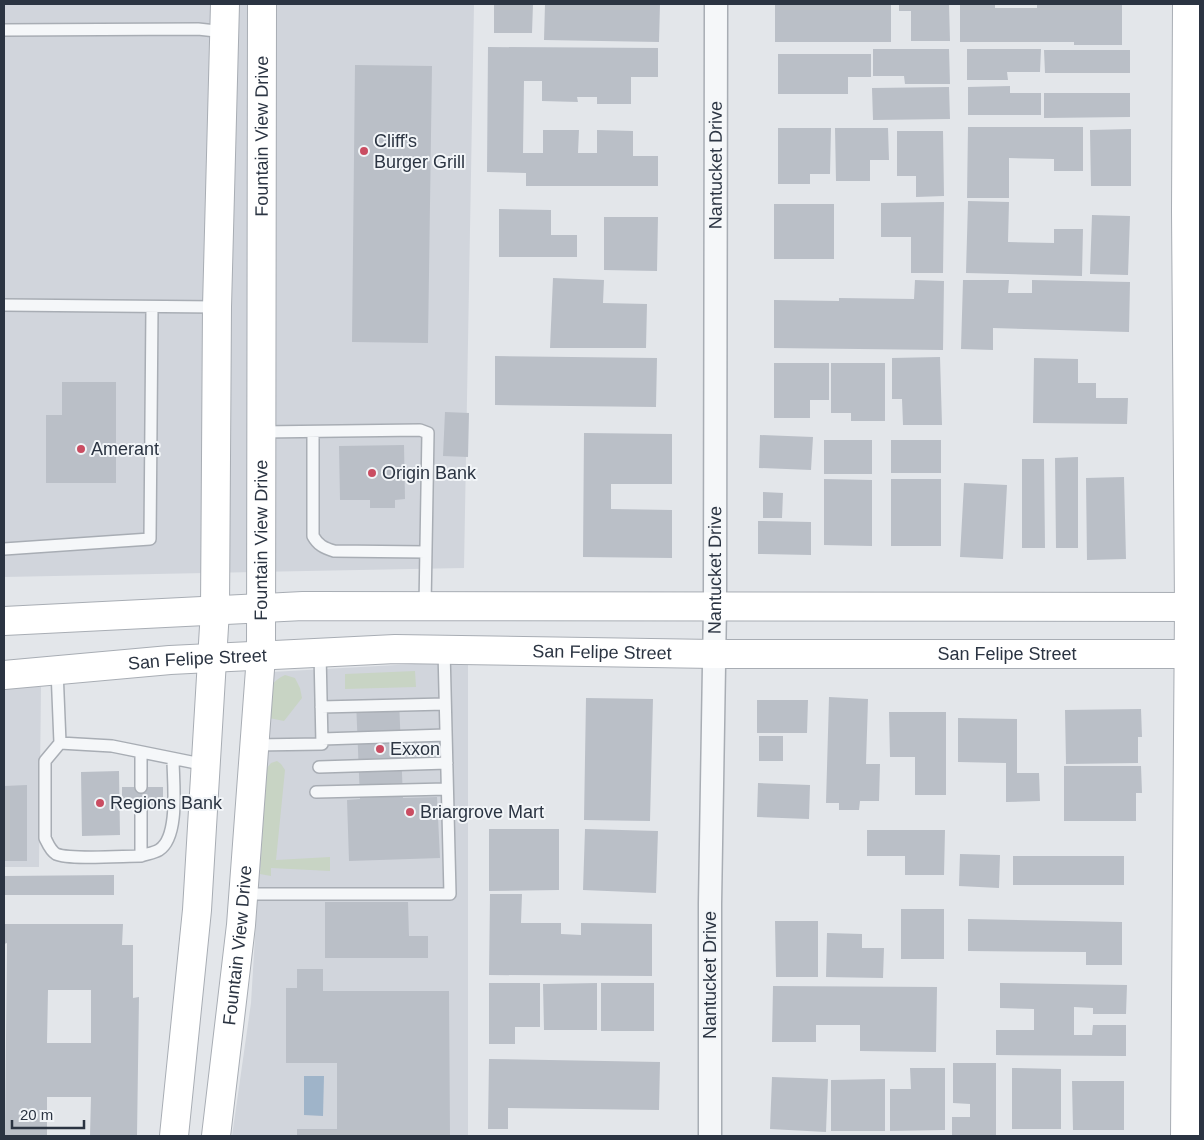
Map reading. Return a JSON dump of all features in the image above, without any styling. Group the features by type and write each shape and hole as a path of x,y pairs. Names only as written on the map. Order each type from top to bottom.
{"main road":[{"path":"174,1136 197,910 215,610 217,307 225,4"},
{"name":"Fountain View Drive","path":"216,1136 235,980 261,656 262,4"},
{"path":"1185,1136 1195,607 1186,216 1187,4"},
{"path":"4,621 303,606 1195,607"},
{"name":"San Felipe Street","path":"4,675 170,660 395,649 714,654 1194,654"}],"street":[{"name":"Nantucket Drive","path":"710,1136 710,914 715,606 716,4"}],"lane":[{"path":"4,30 198,29 225,32"},
{"path":"4,305 217,307"},
{"path":"4,549 150,539 152,307"},
{"path":"261,432 420,430 428,433 426,606"},
{"path":"313,432 313,536 317,543 324,548 334,551 426,552"},
{"path":"243,894 450,894 444,650"},
{"path":"254,745 322,744 320,653"},
{"path":"57,670 60,743 45,761 45,838 49,847 56,854 68,857 141,856 160,850 169,838 173,823 173,759"},
{"path":"322,707 445,704"},
{"path":"322,739 446,735"},
{"path":"60,743 112,746 206,765"},
{"path":"141,752 141,787"},
{"path":"319,767 447,763"},
{"path":"316,792 447,789"},
{"path":"141,806 141,856"}],"shaded area":[{"path":"4,4 474,4 464,568 4,577"},
{"path":"468,661 468,1136 232,1136 251,1003 271,672"},
{"path":"4,687 41,687 39,867 4,867"}],"green space":[{"path":"415,671 416,687 345,689 345,674"},
{"path":"285,675 295,678 302,698 284,721 269,718 269,693 274,683"},
{"path":"277,761 285,770 276,860 330,857 330,871 271,868 271,876 260,874 267,768 271,763"}],"water":[{"path":"304,1076 324,1076 323,1116 304,1115"}],"building":[{"path":"494,4 533,4 532,33 494,33"},
{"path":"545,4 660,4 659,42 544,40"},
{"path":"775,4 891,4 891,42 775,42"},
{"path":"899,4 949,4 950,41 911,41 911,11 899,11"},
{"path":"960,4 995,4 995,8 1037,8 1037,4 1122,4 1122,45 1074,45 1074,42 960,42"},
{"path":"488,47 658,48 658,77 631,77 631,104 597,104 597,97 577,97 578,102 542,101 542,81 524,81 523,153 543,153 543,130 579,130 578,153 597,153 597,130 633,131 633,156 658,156 658,186 526,186 526,173 487,172"},
{"path":"873,49 949,49 950,84 905,84 904,76 873,76"},
{"path":"967,49 1041,49 1040,72 1007,72 1008,80 967,80"},
{"path":"1044,50 1130,50 1130,73 1045,73"},
{"path":"778,54 871,54 871,77 848,77 848,94 778,94"},
{"path":"355,65 432,66 428,343 352,342"},
{"path":"1010,86 1010,93 1041,93 1041,115 968,115 968,87"},
{"path":"949,87 950,119 873,120 872,88"},
{"path":"1044,93 1130,93 1130,117 1044,118"},
{"path":"968,127 1083,127 1083,171 1054,171 1054,159 1009,158 1009,198 967,198"},
{"path":"778,128 831,128 830,174 810,174 810,184 778,184"},
{"path":"835,128 888,128 889,160 870,160 870,181 836,181"},
{"path":"1131,129 1131,186 1091,186 1090,130"},
{"path":"897,131 943,131 944,196 916,197 916,176 897,176"},
{"path":"968,201 1009,202 1008,242 1054,243 1054,229 1083,229 1082,276 966,273"},
{"path":"944,202 943,273 911,273 911,237 881,237 881,203"},
{"path":"774,204 834,204 834,259 774,259"},
{"path":"499,209 551,210 551,235 577,235 577,257 499,257"},
{"path":"1092,215 1130,216 1128,275 1090,274"},
{"path":"604,217 658,217 657,271 604,270"},
{"path":"553,278 604,280 603,303 647,304 646,348 550,348"},
{"path":"915,280 944,281 943,350 774,348 774,300 839,301 839,298 914,299"},
{"path":"963,280 1009,280 1008,293 1032,293 1032,280 1130,282 1129,332 993,328 993,350 961,349"},
{"path":"495,356 657,358 656,407 495,405"},
{"path":"940,357 942,425 903,425 902,399 892,399 892,358"},
{"path":"1034,358 1078,359 1078,383 1096,383 1096,398 1128,398 1127,424 1033,423"},
{"path":"774,363 829,363 829,400 810,400 810,418 774,418"},
{"path":"831,363 885,363 885,421 851,421 851,413 831,413"},
{"name":"Amerant","path":"62,382 116,382 116,483 46,483 46,415 62,415"},
{"path":"445,412 469,413 468,457 443,456"},
{"path":"584,433 672,434 672,484 611,484 611,509 672,510 672,558 583,557"},
{"path":"760,435 813,437 811,470 759,468"},
{"path":"824,440 872,440 872,474 824,474"},
{"path":"891,440 941,440 941,473 891,473"},
{"name":"Origin Bank","path":"404,445 405,499 395,500 395,508 370,508 370,500 340,500 339,446"},
{"path":"1078,457 1078,548 1056,548 1055,458"},
{"path":"1022,459 1044,459 1045,548 1022,548"},
{"path":"1124,477 1126,559 1087,560 1086,478"},
{"path":"824,479 872,480 872,546 824,545"},
{"path":"891,479 941,479 941,546 891,546"},
{"path":"964,483 1007,485 1003,559 960,557"},
{"path":"763,492 783,493 782,518 763,518"},
{"path":"758,521 811,522 811,555 758,554"},
{"path":"829,697 868,699 866,764 880,764 879,801 860,801 859,810 839,810 839,803 826,803"},
{"path":"586,698 653,699 650,821 584,820"},
{"path":"399,700 403,798 437,797 440,858 349,861 347,800 360,799 356,701"},
{"path":"757,700 808,700 807,733 757,733"},
{"path":"1141,709 1142,737 1138,737 1138,763 1066,764 1065,710"},
{"path":"889,712 946,712 946,795 915,795 915,757 890,757"},
{"path":"958,718 1017,719 1017,773 1039,773 1040,801 1006,802 1006,763 958,762"},
{"path":"759,736 783,736 783,761 759,761"},
{"path":"1064,766 1141,766 1142,793 1136,793 1136,821 1064,821"},
{"name":"Regions Bank","path":"119,771 120,835 82,836 81,772"},
{"path":"758,783 810,785 809,819 757,817"},
{"path":"27,785 27,861 4,861 4,786"},
{"path":"122,787 163,787 163,806 122,806"},
{"path":"489,829 559,829 559,890 489,891"},
{"path":"585,829 658,831 656,893 583,890"},
{"path":"867,830 945,830 944,875 905,875 905,856 867,856"},
{"path":"960,854 1000,855 999,888 959,886"},
{"path":"1013,856 1124,856 1124,885 1013,885"},
{"path":"114,875 114,895 4,895 4,876"},
{"path":"490,894 522,894 521,923 561,923 561,934 581,935 581,923 652,924 652,976 489,975"},
{"path":"325,902 408,902 409,936 428,936 428,958 325,958"},
{"path":"901,909 944,909 944,959 901,959"},
{"path":"968,919 1122,922 1122,965 1086,965 1086,952 968,951"},
{"path":"775,921 818,921 818,977 776,977"},
{"path":"4,924 123,924 122,945 133,945 133,998 139,997 137,1136 90,1136 91,1097 47,1097 47,1136 5,1136 7,943 4,944","holes":["48,990 91,990 91,1043 47,1043"]},
{"path":"827,933 862,934 862,948 884,948 883,978 826,977"},
{"path":"297,969 323,969 323,991 449,991 450,1136 297,1136 297,1129 337,1129 337,1063 286,1063 286,988 297,988"},
{"path":"489,983 540,983 540,1027 515,1027 515,1044 489,1044"},
{"path":"597,983 597,1030 544,1030 543,984"},
{"path":"601,983 654,983 654,1031 601,1031"},
{"path":"1000,983 1127,985 1126,1014 1093,1014 1093,1008 1074,1007 1074,1035 1092,1035 1093,1025 1126,1025 1126,1056 996,1055 996,1030 1034,1030 1034,1009 1000,1008"},
{"path":"773,986 937,987 936,1052 860,1051 860,1025 816,1025 816,1042 772,1042"},
{"path":"489,1059 660,1062 659,1110 508,1108 508,1129 488,1129"},
{"path":"953,1063 996,1063 996,1136 952,1136 952,1117 970,1117 970,1104 953,1103"},
{"path":"910,1068 945,1068 945,1130 890,1131 890,1089 911,1089"},
{"path":"1012,1068 1061,1069 1061,1129 1012,1129"},
{"path":"772,1077 828,1079 826,1132 770,1129"},
{"path":"885,1079 885,1131 831,1131 831,1080"},
{"path":"1072,1081 1124,1081 1124,1130 1073,1130"}],"place":[{"name":"Cliff's Burger Grill","path":"364,151"},
{"name":"Amerant","path":"81,449"},
{"name":"Origin Bank","path":"372,473"},
{"name":"Exxon","path":"380,749"},
{"name":"Regions Bank","path":"100,803"},
{"name":"Briargrove Mart","path":"410,812"}]}
